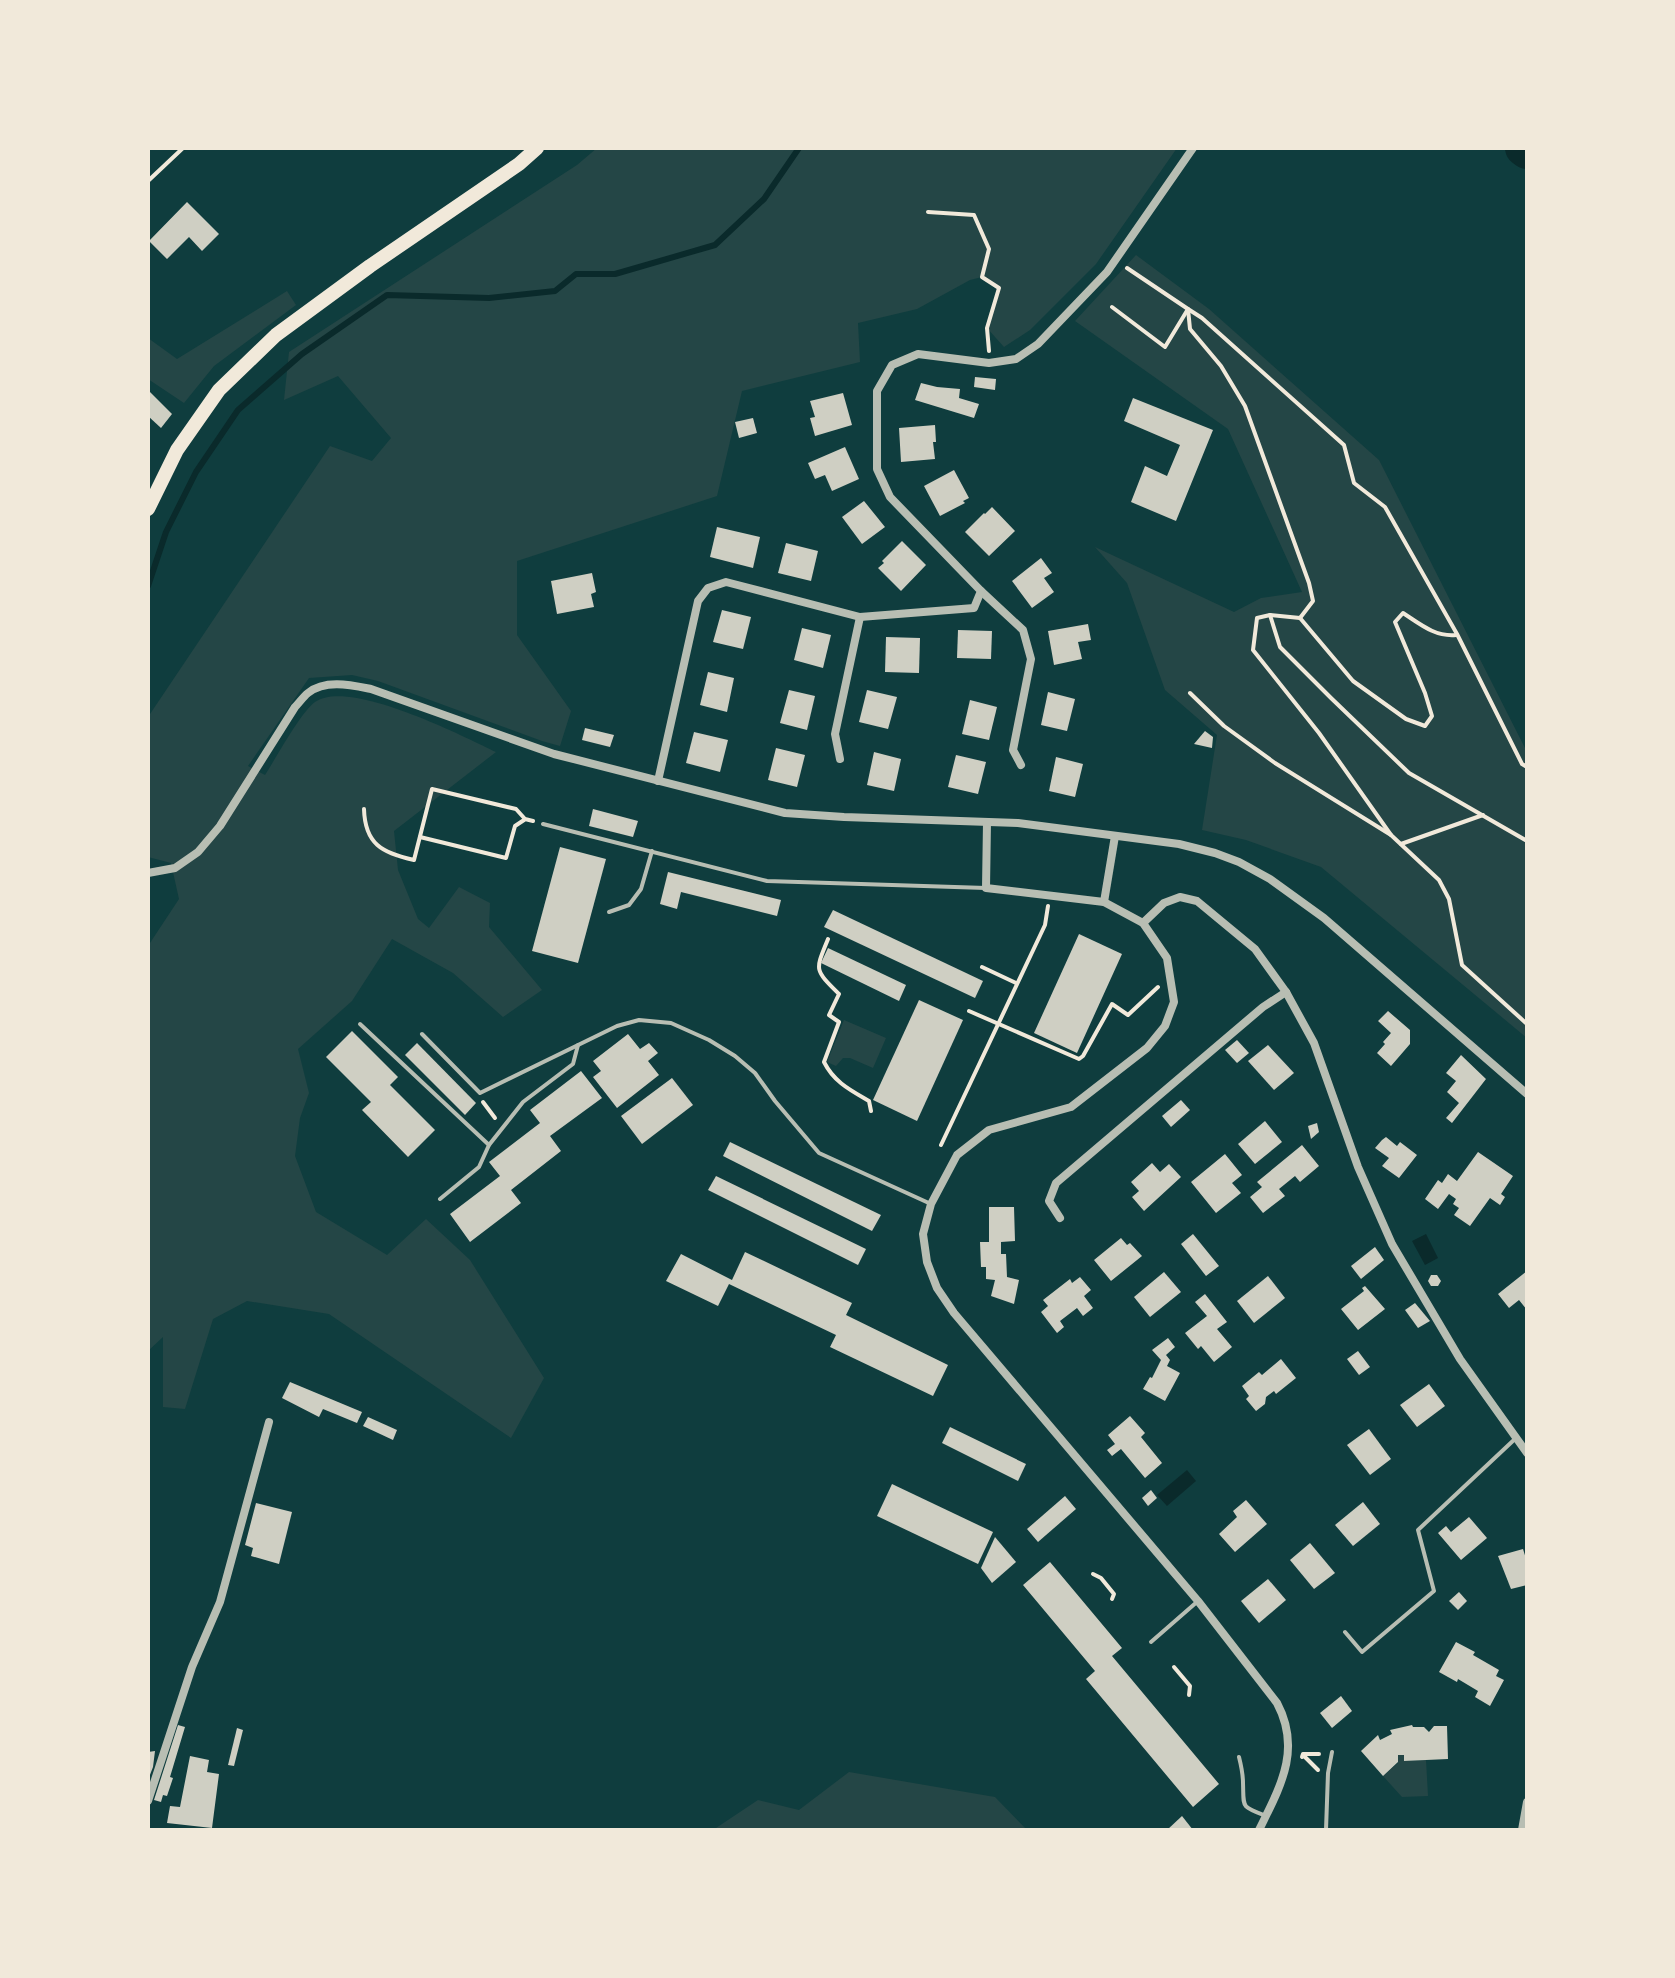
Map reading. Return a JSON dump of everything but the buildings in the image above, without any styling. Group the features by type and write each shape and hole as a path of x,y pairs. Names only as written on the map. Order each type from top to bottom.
{"main road":[{"path":"148,509 177,450 219,390 276,335 519,164 537,148"}],"street":[{"path":"1021,765 1013,750 1031,659 1023,630 890,497 877,469 877,391 892,365 918,354 989,363 1016,359 1038,344 1107,272 1193,148"},
{"path":"658,781 698,601 708,588 726,582 860,617 974,608 981,591"},
{"path":"840,759 835,734 860,617"},
{"path":"148,873 175,868 198,852 220,826 295,707 309,691 328,685 349,684 554,754 785,813 1054,827 1179,844 1215,853 1270,879 1312,908 1370,955 1527,1094"},
{"path":"987,822 986,888 1104,902 1143,923 1167,958 1174,1002 1165,1026 1147,1048 1071,1107 989,1130 957,1155 931,1204 923,1234 927,1262 937,1288 964,1324 1198,1601 1284,1715 1289,1731 1285,1775 1259,1830"},
{"path":"1104,902 1115,836"},
{"path":"1143,923 1164,903 1180,897 1197,901 1255,949 1286,992 1314,1043 1358,1167 1392,1244 1460,1359 1527,1453"},
{"path":"1060,1218 1049,1201 1056,1183 1263,1007 1286,992"},
{"path":"148,1801 192,1667 220,1602 269,1422"},
{"path":"1522,1830 1527,1802"}],"lane":[{"path":"543,824 767,881 986,888"},
{"path":"609,912 629,905 641,889 652,851"},
{"path":"422,1034 480,1093 617,1026 639,1020 671,1023 709,1040 755,1073 819,1153 931,1204"},
{"path":"360,1024 489,1145"},
{"path":"440,1199 479,1167 489,1145 523,1102 573,1064 578,1045"},
{"path":"1345,1632 1362,1652 1434,1591 1418,1530 1516,1438"},
{"path":"1151,1642 1198,1601"},
{"path":"1326,1830 1332,1752"},
{"path":"1239,1757 1244,1783 1242,1800 1249,1810 1266,1816"}],"path":[{"path":"148,181 183,148"},
{"path":"928,212 974,215 989,249 982,277 999,288 987,328 989,363"},
{"path":"1115,259 1202,318 1344,445 1354,483 1385,507 1457,634 1522,764 1527,767"},
{"path":"1112,307 1165,347 1188,309"},
{"path":"1188,309 1190,329 1221,366 1245,406 1309,583 1313,601 1300,618"},
{"path":"1391,835 1319,733 1253,650 1257,618 1270,615 1300,618 1353,681 1406,719 1425,726 1432,716 1395,622 1403,613 1444,636 1457,634"},
{"path":"1270,615 1280,647 1409,773 1527,841"},
{"path":"1190,693 1224,726 1275,763 1391,835 1439,880 1449,899 1462,965 1527,1024"},
{"path":"364,809 367,832 377,846 396,856 414,860 432,789 516,809 525,819 543,824"},
{"path":"1401,844 1483,815"},
{"path":"420,837 506,858 515,826 525,819"},
{"path":"941,1145 1046,920"},
{"path":"828,939 818,966 820,975 839,994 829,1015 839,1022 824,1062 839,1083 869,1101 871,1111"},
{"path":"982,967 1017,983"},
{"path":"969,1011 1079,1059 1112,1004 1128,1015 1170,975"},
{"path":"480,1093 482,1101 503,1129"},
{"path":"1093,1574 1101,1578 1114,1594 1112,1599"},
{"path":"1174,1667 1190,1686 1189,1695"},
{"path":"1285,1775 1297,1778 1303,1754 1332,1752"}],"shaded area":[{"path":"597,148 1177,148 1096,264 1030,330 1004,347 987,328 999,288 982,277 970,280 917,309 858,323 860,362 742,391 717,496 517,561 517,635 571,711 560,746 378,681 352,675 309,678 248,766 265,775 309,707 331,697 352,697 405,712 496,752 394,831 398,870 418,919 429,928 459,887 490,903 489,927 542,990 503,1017 453,973 392,939 352,1001 298,1049 309,1093 300,1118 295,1156 316,1212 387,1255 426,1219 470,1260 544,1378 511,1438 329,1314 247,1301 213,1319 185,1409 163,1407 163,1337 148,1351 148,946 179,899 171,863 148,857 148,717 330,446 372,461 391,438 338,376 284,400 289,352 577,165"},
{"path":"1136,255 1209,309 1379,460 1527,752 1527,1038 1321,867 1246,840 1202,830 1217,735 1165,690 1127,583 1095,547 1234,612 1261,598 1302,592 1228,429 1075,321"},
{"path":"287,291 296,305 214,366 184,403 148,379 148,338 177,359"},
{"path":"844,1020 886,1038 873,1068 850,1058 843,1058 836,1066 827,1062"},
{"path":"1426,1234 1438,1258 1425,1265 1412,1241"},
{"path":"1187,1470 1196,1481 1167,1506 1157,1495"},
{"path":"1398,1755 1404,1755 1404,1761 1426,1760 1428,1796 1402,1797 1383,1776 1398,1763"},
{"path":"849,1772 995,1797 1027,1830 713,1830 758,1800 799,1810"}],"waterway":[{"path":"148,586 166,532 196,472 238,410 302,354 387,295 489,298 555,291 576,274 615,274 715,245 764,199 799,148"},
{"path":"1523,148 1527,151"}]}
